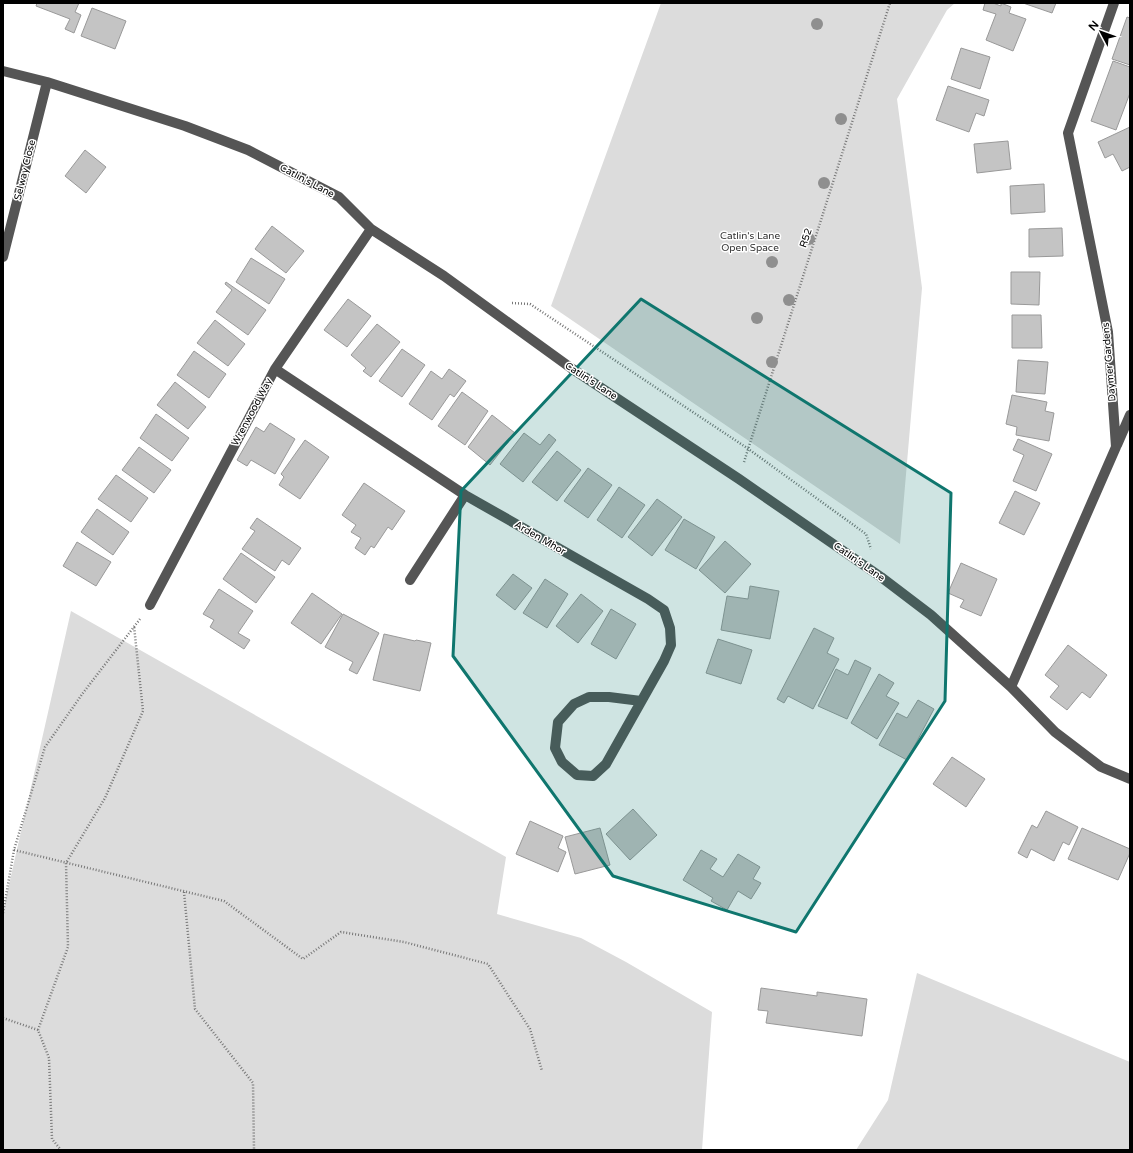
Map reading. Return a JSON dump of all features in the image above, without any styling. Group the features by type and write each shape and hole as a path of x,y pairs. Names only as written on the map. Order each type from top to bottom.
{"street":[{"name":"Daymer Gardens","path":"1011,687 1116,447 1108,332 1068,133 1114,3"},
{"name":"Catlin's Lane","path":"3,71 47,82 185,126 248,150 339,197 371,230 444,276 570,368 739,478 881,578 931,615 1011,687 1055,732 1101,767 1130,779"},
{"name":"Selway Close","path":"3,257 47,82"},
{"name":"Wrenwood Way","path":"150,605 275,368 371,230"},
{"name":"Arden Mhor","path":"275,368 465,495 648,599 664,610 670,628 671,644 664,661 606,764 592,776 577,775 562,762 555,748 558,722 574,704 589,697 609,697 641,701"},
{"path":"1116,447 1130,415"},
{"path":"410,580 465,495"}],"path":[{"name":"R52","path":"739,478 747,448 890,3"},
{"path":"509,303 530,304 747,448 866,534 881,578"},
{"path":"3,913 14,850 45,747 83,693 150,605"},
{"path":"61,1150 52,1139 49,1058 38,1030 68,947 66,863 105,798 143,711 134,626"},
{"path":"14,850 224,902 303,959 341,932 404,942 488,964 530,1029 542,1071"},
{"path":"184,892 195,1010 253,1083 254,1150"},
{"path":"3,1018 38,1030"}],"highlighted area":[{"path":"641,299 951,493 945,701 796,932 613,876 453,656 461,491"}],"green space":[{"name":"Catlin's Lane Open Space","path":"661,3 955,3 947,10 897,99 922,288 900,544 551,306"},
{"path":"71,611 506,857 497,914 581,938 626,962 712,1012 702,1150 3,1150 3,911"},
{"path":"917,973 1130,1062 1130,1150 856,1150 888,1100"}],"building":[{"path":"37,3 79,3 75,12 81,15 74,33 65,29 70,19 36,6"},
{"path":"985,3 993,3 1001,6 1001,3 1011,7 1009,13 1026,19 1013,51 986,40 996,14 983,10"},
{"path":"1023,3 1056,3 1052,13"},
{"path":"92,8 126,21 115,49 81,36"},
{"path":"1127,17 1130,18 1130,65 1112,59"},
{"path":"961,48 990,57 980,89 951,79"},
{"path":"1113,61 1130,67 1130,93 1116,130 1091,121"},
{"path":"948,86 989,100 984,116 976,113 969,132 936,120"},
{"path":"1130,127 1130,167 1122,171 1113,154 1105,158 1098,142"},
{"path":"1008,141 1011,169 977,173 974,144"},
{"path":"85,150 106,167 86,193 65,176"},
{"path":"1044,184 1045,212 1011,214 1010,186"},
{"path":"272,226 304,251 286,273 255,249"},
{"path":"1062,228 1063,256 1029,257 1029,229"},
{"path":"251,258 285,279 269,304 236,282"},
{"path":"1011,272 1040,272 1039,305 1011,304"},
{"path":"226,282 266,310 248,335 216,312 232,290 225,284"},
{"path":"348,299 371,316 347,347 324,330"},
{"path":"1012,315 1041,315 1042,348 1012,348"},
{"path":"215,320 245,344 228,366 197,343"},
{"path":"377,324 400,342 371,377 363,371 366,368 351,355"},
{"path":"402,349 425,365 402,397 379,381"},
{"path":"194,351 226,374 209,398 177,375"},
{"path":"1018,360 1048,362 1045,394 1016,392"},
{"path":"449,369 466,381 454,397 450,394 432,420 409,404 431,371 442,379"},
{"path":"175,382 206,407 188,429 157,405"},
{"path":"462,392 488,411 465,445 438,426"},
{"path":"1012,395 1047,402 1045,411 1054,413 1049,441 1016,435 1017,427 1006,424"},
{"path":"156,414 189,438 172,461 140,438"},
{"path":"492,415 515,433 490,465 468,447"},
{"path":"270,423 295,439 275,474 251,460 247,466 237,460 256,427 264,432"},
{"path":"524,433 540,445 549,434 556,440 523,482 500,464"},
{"path":"1018,439 1052,454 1036,491 1013,481 1024,455 1013,450"},
{"path":"305,440 329,457 300,499 279,485 284,477 281,474"},
{"path":"139,447 171,470 154,493 122,470"},
{"path":"557,451 581,470 557,501 532,482"},
{"path":"588,468 612,485 588,518 564,501"},
{"path":"116,475 148,498 131,522 98,499"},
{"path":"364,483 405,511 392,530 388,527 374,548 371,546 365,555 355,548 361,538 351,532 356,525 342,515"},
{"path":"619,487 645,505 622,538 597,520"},
{"path":"1015,491 1040,503 1024,535 999,523"},
{"path":"657,499 682,517 652,556 628,537"},
{"path":"97,509 129,532 113,555 81,532"},
{"path":"257,518 301,548 289,565 282,560 275,571 242,549 255,531 250,528"},
{"path":"684,519 715,537 696,569 665,550"},
{"path":"725,541 751,564 725,593 699,570"},
{"path":"77,542 111,562 96,586 63,566"},
{"path":"241,553 275,577 256,603 223,579"},
{"path":"961,563 997,579 981,616 960,607 964,600 948,593"},
{"path":"513,574 532,588 515,610 496,595"},
{"path":"545,579 568,594 547,628 523,613"},
{"path":"750,586 779,591 770,639 721,630 727,596 748,599"},
{"path":"219,589 253,611 238,633 250,640 244,649 210,627 214,620 203,614"},
{"path":"312,593 342,614 321,644 291,623"},
{"path":"581,594 603,611 578,643 556,626"},
{"path":"611,609 636,624 616,659 591,644"},
{"path":"343,614 379,633 357,674 349,670 353,662 325,647"},
{"path":"814,628 834,638 827,653 839,659 813,709 788,696 784,703 777,699"},
{"path":"384,634 431,643 420,691 373,680"},
{"path":"718,639 752,650 741,684 706,673"},
{"path":"1068,645 1107,675 1090,698 1082,692 1067,710 1050,697 1059,686 1045,675"},
{"path":"855,660 871,668 847,719 818,706 836,669 848,675"},
{"path":"879,674 894,683 886,696 899,703 877,739 851,723"},
{"path":"918,700 934,709 907,760 879,745 897,713 907,718"},
{"path":"952,757 985,779 966,807 933,784"},
{"path":"633,809 657,835 630,860 606,834"},
{"path":"1046,811 1078,827 1069,845 1063,842 1054,861 1031,849 1027,858 1018,853 1032,825 1037,828"},
{"path":"530,821 563,836 558,848 566,852 558,872 516,854"},
{"path":"600,828 610,865 575,874 565,837"},
{"path":"1082,828 1130,849 1130,853 1118,880 1068,859"},
{"path":"701,850 717,859 710,869 723,877 738,854 760,867 753,879 761,883 751,899 738,891 727,910 711,901 713,898 683,880"},
{"path":"761,988 817,996 817,992 867,999 862,1036 766,1023 768,1011 758,1010"}]}
